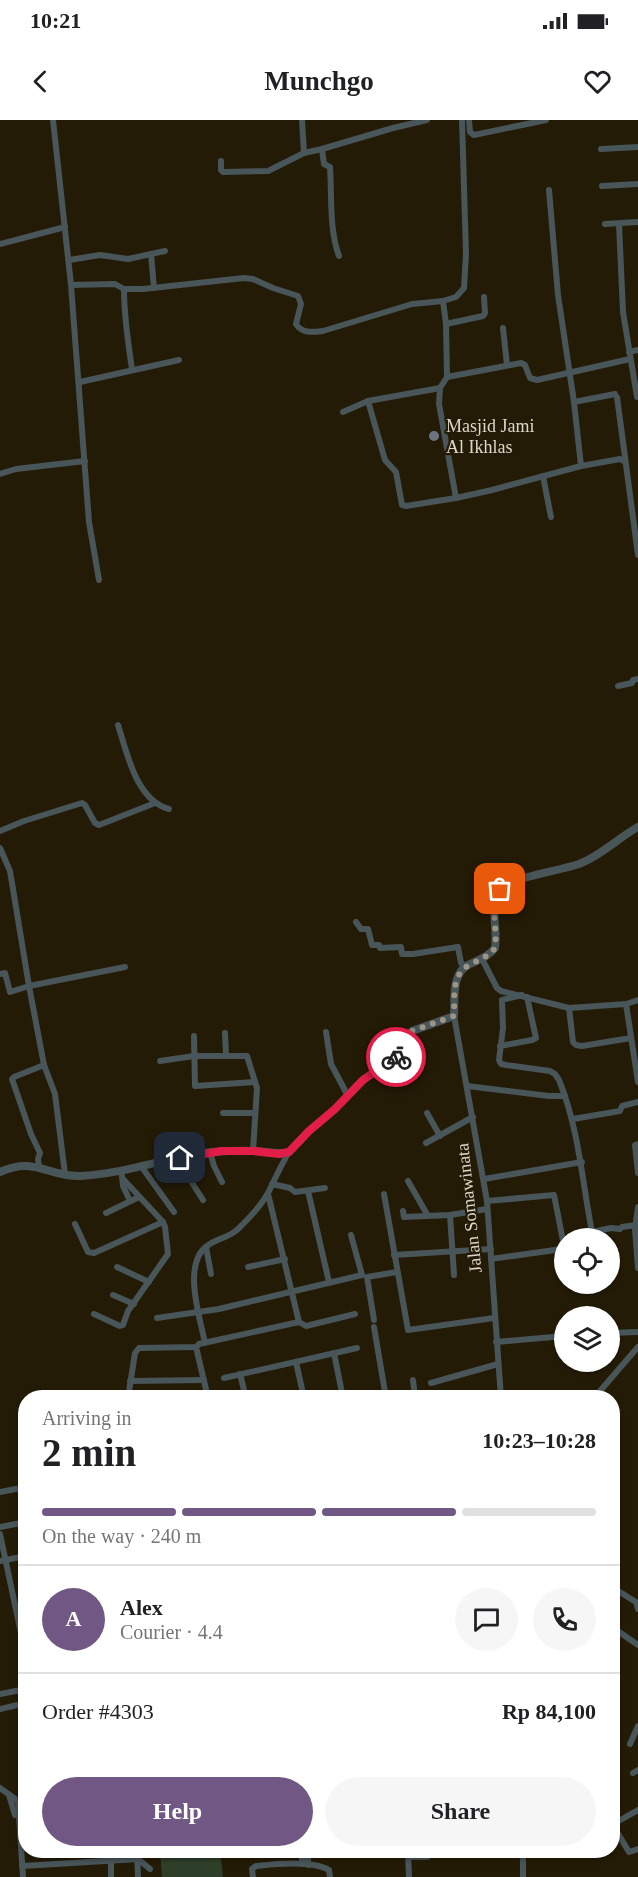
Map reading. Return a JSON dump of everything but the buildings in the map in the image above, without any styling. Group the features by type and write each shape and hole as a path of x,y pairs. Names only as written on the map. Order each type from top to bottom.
{"street":[{"path":"53,120 80,382 89,522 99,580"},
{"path":"302,120 304,153"},
{"path":"221,161 223,172 268,171 304,153 427,120"},
{"path":"71,285 115,284 124,289 253,279 298,296 300,299 296,324 299,328 310,332 323,331 412,304 444,301 456,297 464,288 466,254 462,120"},
{"path":"469,120 470,132 474,135 546,120"},
{"path":"601,149 638,147"},
{"path":"322,149 323,163 330,167 332,233 339,256"},
{"path":"602,186 638,184"},
{"path":"549,190 558,295 581,466"},
{"path":"605,224 638,222"},
{"path":"619,224 622,312 637,397"},
{"path":"0,244 65,227"},
{"path":"69,260 100,255 128,259 165,252"},
{"path":"151,254 154,288"},
{"path":"124,289 132,369"},
{"path":"446,324 483,316 486,313 484,297"},
{"path":"444,301 447,377 440,388 439,404 456,498"},
{"path":"503,328 507,365"},
{"path":"447,377 523,363 528,376 534,380 629,356 638,350"},
{"path":"80,382 179,360"},
{"path":"343,412 368,401 440,388"},
{"path":"574,402 616,395 624,439 624,461 638,555"},
{"path":"368,401 385,460 396,472 402,505 406,506 456,498 581,466 620,459 624,461"},
{"path":"0,474 16,469 85,461"},
{"path":"543,476 551,517"},
{"path":"618,686 638,679"},
{"path":"118,725 137,780 155,802 169,809"},
{"path":"0,831 79,804 85,805 95,823 99,825 155,802"},
{"path":"205,1343 194,1279 194,1264 206,1247 232,1234 241,1226 268,1194 289,1152 309,1131 369,1076 405,1051 412,1031 454,1016 456,979 461,970 488,956 495,948 495,905 498,891 504,886 589,859 620,837 638,828"},
{"path":"0,848 10,871 44,1065 55,1094 65,1174"},
{"path":"491,871 498,891"},
{"path":"356,922 361,928 368,929 372,945 379,945 380,948 400,947 402,954 458,947 461,963 465,966"},
{"path":"482,959 497,988 501,991 569,1008 626,1004 638,1000"},
{"path":"0,974 5,973 10,992 29,986 125,967"},
{"path":"525,996 502,1000 503,1028 498,1056 501,1064 550,1071 555,1074 573,1119 591,1228"},
{"path":"500,1046 536,1038 525,996"},
{"path":"626,1004 638,1082"},
{"path":"569,1008 573,1042 576,1045 631,1038"},
{"name":"Jalan Somawinata","path":"454,1016 484,1179 500,1390"},
{"path":"326,1032 333,1071 348,1096"},
{"path":"225,1033 226,1055"},
{"path":"194,1036 195,1086 255,1082"},
{"path":"160,1061 194,1056 247,1056 256,1089 253,1151"},
{"path":"39,1166 40,1153 12,1079 44,1065"},
{"path":"467,1086 565,1096"},
{"path":"573,1119 620,1110 621,1106 638,1102"},
{"path":"223,1113 255,1113"},
{"path":"427,1113 440,1136"},
{"path":"426,1143 473,1117"},
{"path":"638,1144 634,1149 638,1173"},
{"path":"0,1172 22,1165 39,1166 81,1176 118,1171 210,1152 289,1152"},
{"path":"210,1152 222,1182"},
{"path":"180,1158 202,1200"},
{"path":"484,1179 582,1162"},
{"path":"141,1166 174,1212"},
{"path":"94,1314 121,1326 169,1251 163,1222 118,1171"},
{"path":"123,1179 123,1186 130,1201"},
{"path":"408,1181 428,1216"},
{"path":"272,1184 287,1187 295,1192 325,1188"},
{"path":"308,1191 329,1282"},
{"path":"268,1194 299,1322"},
{"path":"384,1194 408,1330 494,1318"},
{"path":"403,1211 404,1217 450,1215 487,1205 554,1195 560,1228"},
{"path":"106,1213 139,1197"},
{"path":"638,1207 636,1225 638,1268"},
{"path":"450,1215 454,1275"},
{"path":"75,1224 88,1252 94,1253 163,1222"},
{"path":"620,1229 636,1225"},
{"path":"157,1318 199,1312 362,1275 351,1235"},
{"path":"206,1247 211,1274"},
{"path":"393,1255 491,1249"},
{"path":"491,1259 554,1250"},
{"path":"248,1267 285,1259"},
{"path":"117,1267 149,1282"},
{"path":"385,1390 367,1277 397,1272"},
{"path":"113,1295 134,1304"},
{"path":"129,1390 135,1353 139,1348 196,1347 199,1344 299,1322 306,1326 355,1314"},
{"path":"620,1333 638,1332"},
{"path":"496,1342 554,1337"},
{"path":"196,1347 206,1390"},
{"path":"601,1390 638,1347"},
{"path":"224,1377 357,1348"},
{"path":"334,1353 341,1390"},
{"path":"296,1362 302,1390"},
{"path":"430,1383 498,1364"},
{"path":"240,1374 244,1390"},
{"path":"130,1380 204,1380"},
{"path":"413,1380 414,1390"},
{"path":"0,1492 18,1489"},
{"path":"0,1527 18,1524"},
{"path":"0,1534 3,1561 18,1624"},
{"path":"3,1561 18,1558"},
{"path":"620,1592 637,1604"},
{"path":"620,1633 638,1645"},
{"path":"0,1694 18,1691"},
{"path":"0,1708 18,1704"},
{"path":"630,1744 638,1726"},
{"path":"0,1788 18,1801 18,1824"},
{"path":"9,1795 18,1824"},
{"path":"620,1820 638,1810"},
{"path":"620,1837 629,1852 638,1849"},
{"path":"22,1858 23,1877"},
{"path":"304,1858 305,1865"},
{"path":"305,1865 306,1858"},
{"path":"408,1858 409,1877"},
{"path":"522,1858 523,1877"},
{"path":"22,1866 138,1859 150,1869"},
{"path":"138,1859 138,1877"},
{"path":"111,1860 111,1877"},
{"path":"253,1877 252,1869 256,1866 305,1865 329,1869 330,1877"}],"green space":[{"path":"161,1858 221,1858 223,1877 162,1877"}],"way so far":[{"path":"396,1057 405,1051 412,1031 454,1016 456,979 461,970 488,956 495,948 495,905 497,892 500,889"}],"place":[{"name":"Masjid Jami Al Ikhlas","path":"434,436"}],"route":[{"path":"180,1158 210,1152 240,1150 279,1154 289,1152 363,1080 396,1057"}]}
